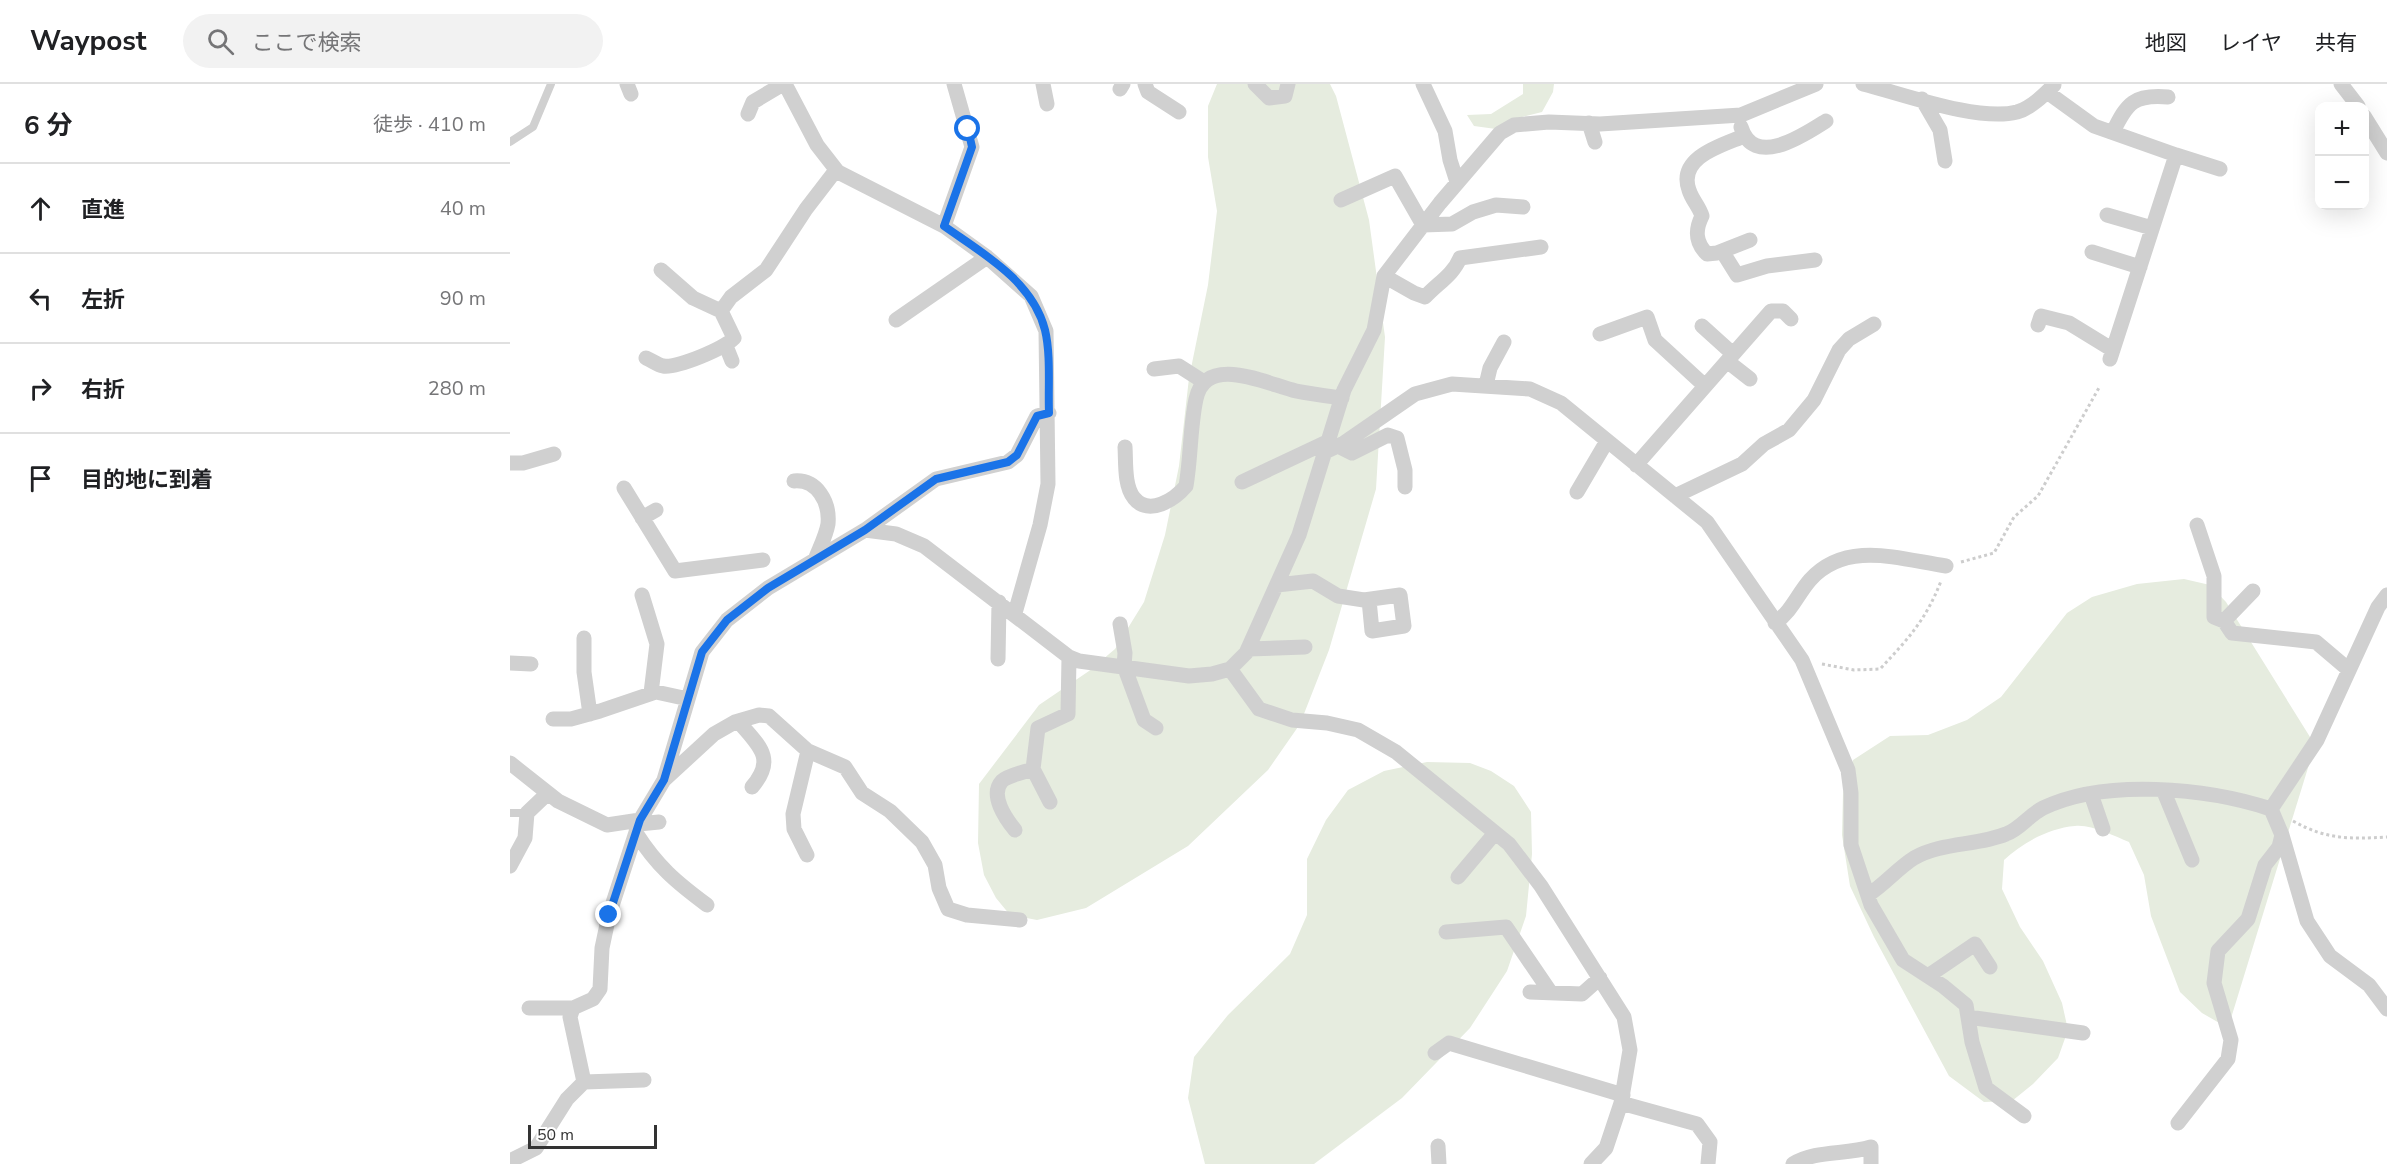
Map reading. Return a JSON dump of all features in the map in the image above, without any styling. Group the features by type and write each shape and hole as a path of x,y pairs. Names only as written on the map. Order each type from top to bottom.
{"street":[{"path":"748,114 753,102 784,84 817,145 836,170 944,226 987,257 1031,296 1046,331 1049,413 1048,484 1040,525 1015,613"},
{"path":"944,226 972,147 954,84"},
{"path":"1045,93 1059,84"},
{"path":"1145,84 1148,92 1179,112"},
{"path":"1255,84 1269,98 1286,96 1288,84"},
{"path":"1423,84 1445,130 1450,160 1457,182"},
{"path":"865,530 896,534 924,546 1015,613 1069,657 1079,661 1189,676 1212,674 1230,669 1248,649 1299,535 1331,446 1342,398 1374,330 1384,276 1457,182 1500,133 1514,126 1549,122 1588,123 1737,115 1816,84"},
{"path":"1863,84 1969,111 1998,113 2018,112 2051,88 2094,126 2220,169"},
{"path":"2341,84 2355,102"},
{"path":"2113,132 2123,112 2134,101 2148,95 2168,97"},
{"path":"1923,99 1940,130 1945,161"},
{"path":"1737,115 1744,136 1759,147 1776,147 1793,142 1826,121"},
{"path":"1588,123 1595,142"},
{"path":"2369,124 2387,153"},
{"path":"1744,136 1703,153 1694,163 1688,177 1688,190 1702,216 1696,235 1700,248 1707,254 1750,240"},
{"path":"2038,325 2041,316 2069,323 2111,355 2176,155"},
{"path":"721,311 731,297 766,270 806,209 836,170"},
{"path":"1341,200 1395,176 1423,225"},
{"path":"1423,225 1452,224 1473,212 1496,206 1523,207"},
{"path":"2107,215 2152,228"},
{"path":"1384,276 1425,297 1454,272 1460,258 1541,247"},
{"path":"1722,251 1737,275 1767,266 1815,260"},
{"path":"2092,252 2140,267"},
{"path":"896,320 987,257"},
{"path":"652,366 664,366 703,356 729,354 734,338 721,311 693,298 661,270"},
{"path":"1636,465 1771,311 1783,311 1791,319"},
{"path":"1600,334 1647,318 1655,340 1705,386"},
{"path":"1675,496 1742,464 1764,444 1789,430 1814,400 1839,350 1849,339 1874,324"},
{"path":"1702,326 1750,379"},
{"path":"1486,385 1490,368 1504,342"},
{"path":"1154,369 1179,366 1204,382"},
{"path":"1125,447 1126,472 1133,498 1145,506 1159,506 1177,497 1186,486 1196,397 1204,382 1215,375 1246,376 1295,391 1342,398"},
{"path":"1242,482 1331,446 1415,394 1452,384 1530,389 1561,403 1707,522 1745,574 1755,596 1802,660 1848,770 1851,793 1851,845 1868,895 1903,960 1966,1005 1986,1088 2024,1116"},
{"path":"529,1008 573,1008 593,999 600,988 602,948 609,915 638,826 664,780 702,652 727,620 785,578 865,530 936,479 1008,462 1017,455 1037,416 1049,413"},
{"path":"1331,446 1352,453 1388,435 1397,438 1403,460 1405,487"},
{"path":"1576,492 1607,441"},
{"path":"510,463 523,463 554,454"},
{"path":"794,481 804,480 812,484 819,490 826,504 828,524 814,560"},
{"path":"624,488 675,571 759,557 785,578"},
{"path":"642,518 656,510"},
{"path":"2197,525 2214,576 2214,617 2224,621 2232,633 2316,642 2349,670"},
{"path":"1775,623 1787,615 1810,580 1830,562 1849,555 1946,566"},
{"path":"1277,585 1313,580 1338,596 1369,600"},
{"path":"2224,621 2253,591"},
{"path":"642,595 657,644 651,693"},
{"path":"2271,809 2317,740 2378,607 2387,596"},
{"path":"998,659 999,602"},
{"path":"1120,624 1125,653 1124,666 1144,720 1156,728"},
{"path":"584,638 584,672 590,714"},
{"path":"1248,649 1305,647"},
{"path":"1050,802 1033,769 1038,728 1068,714 1069,657"},
{"path":"510,663 531,664"},
{"path":"1230,669 1259,709 1292,720 1327,723 1358,730 1396,752 1509,844 1541,886 1624,1017 1630,1050 1622,1099 1606,1148 1591,1164"},
{"path":"553,719 590,714 656,692 688,699"},
{"path":"664,780 714,734 738,721 759,715 769,716 808,751 845,768 862,793 890,811 922,842 934,865 939,888 948,909 967,915 1020,920"},
{"path":"738,721 763,750 765,762 763,774 752,787"},
{"path":"807,855 794,829 793,814 808,751"},
{"path":"510,763 558,801 607,825 638,826 659,822"},
{"path":"1015,830 1002,810 998,789 1002,780 1033,769"},
{"path":"1868,895 1884,885 1914,858 1944,847 1987,842 2012,832 2042,808 2091,794 2119,790 2205,793 2271,809"},
{"path":"2164,792 2192,860"},
{"path":"510,866 525,838 527,813 548,794"},
{"path":"2091,794 2103,829"},
{"path":"2271,809 2282,835 2307,921 2330,956 2370,985 2387,1009"},
{"path":"638,826 653,859 667,875 707,905"},
{"path":"1458,877 1496,833"},
{"path":"2178,1123 2228,1059 2231,1040 2214,983 2218,951 2248,919 2265,865 2279,847 2282,835"},
{"path":"1446,932 1506,927 1551,993"},
{"path":"1928,976 1975,944 1990,967"},
{"path":"1530,992 1582,994 1600,978"},
{"path":"573,1008 570,1017 584,1082"},
{"path":"1968,1017 2083,1033"},
{"path":"1435,1053 1449,1043 1697,1124 1710,1142 1708,1164"},
{"path":"510,1161 536,1148 567,1099 584,1082 644,1080"},
{"path":"1438,1146 1439,1164"},
{"path":"1793,1164 1808,1155 1851,1154 1871,1147 1871,1164"}],"lane":[{"path":"510,142 533,127 551,84"},
{"path":"510,813 527,813"}],"path":[{"path":"1802,660 1854,670 1880,669 1914,634 1930,608 1946,566 1994,553 2014,517 2038,496 2100,386"},
{"path":"2271,809 2314,833 2342,839 2387,837"}],"shaded area":[{"path":"1217,84 1330,84 1336,96 1369,220 1385,337 1376,489 1329,650 1300,724 1268,770 1188,846 1086,908 1037,920 1010,915 996,898 984,875 978,843 979,784 1039,705 1089,671 1115,649 1144,602 1165,535 1179,466 1189,378 1208,285 1217,211 1208,157 1208,106"},
{"path":"1523,84 1554,84 1553,92 1542,112 1518,118 1496,129 1474,126 1467,115 1491,114 1523,94"},
{"path":"2184,579 2210,585 2226,602 2315,745 2228,1028 2202,1013 2180,992 2151,916 2144,875 2129,842 2088,827 2075,826 2055,830 2028,842 2004,860 2002,889 2020,927 2043,961 2062,1003 2068,1030 2058,1058 2033,1084 2012,1101 1984,1102 1949,1076 1874,937 1850,886 1842,835 1843,793 1853,760 1890,736 1928,735 1967,720 2001,697 2067,613 2092,597 2137,584"},
{"path":"1427,762 1470,763 1491,771 1514,786 1531,812 1532,854 1526,916 1507,971 1470,1028 1402,1098 1314,1164 1205,1164 1188,1098 1194,1057 1228,1015 1290,954 1307,915 1307,859 1326,820 1348,790 1384,771"}],"route":[{"path":"609,915 640,820 664,780 702,652 727,620 768,588 865,530 936,479 1008,462 1017,455 1030,434 1037,416 1049,413 1046,331 1031,296 1000,267 944,226 972,147 968,129"}]}
